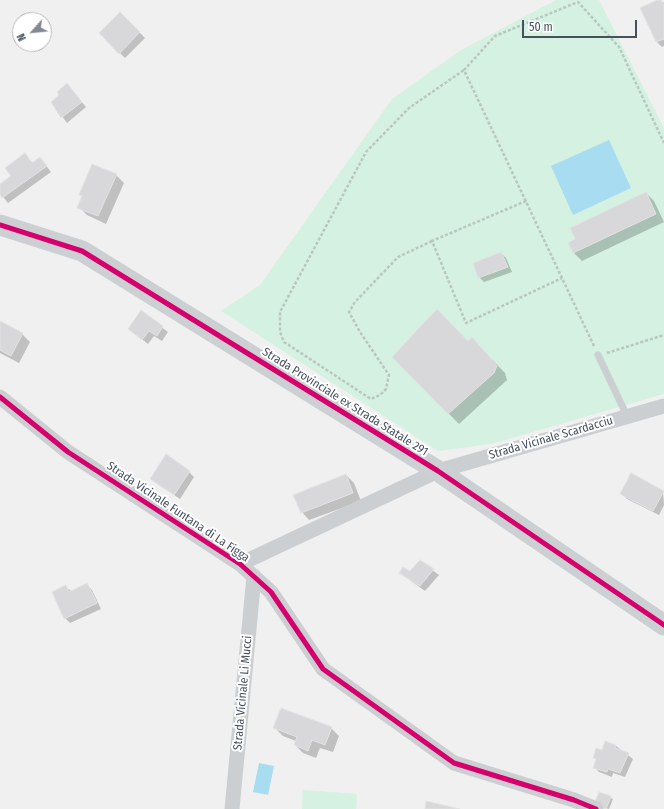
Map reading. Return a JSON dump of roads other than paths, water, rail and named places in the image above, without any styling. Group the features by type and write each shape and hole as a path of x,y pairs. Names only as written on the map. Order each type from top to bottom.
{"street":[{"name":"Strada Provinciale ex Strada Statale 291","path":"0,225 82,251 438,471 664,625"},
{"name":"Strada Vicinale Funtana di La Figga","path":"0,397 68,452 240,564 272,592 323,669 454,763 574,800 596,809"},
{"name":"Strada Vicinale Scardacciu","path":"438,471 664,406"},
{"name":"Strada Vicinale Funtana di La Figga","path":"240,564 438,471"},
{"name":"Strada Vicinale Li Mucci","path":"232,809 254,576"}],"lane":[{"path":"598,355 627,416"}],"water":[{"path":"609,140 631,188 573,215 551,166"},
{"path":"259,763 274,766 268,795 253,792"}]}
